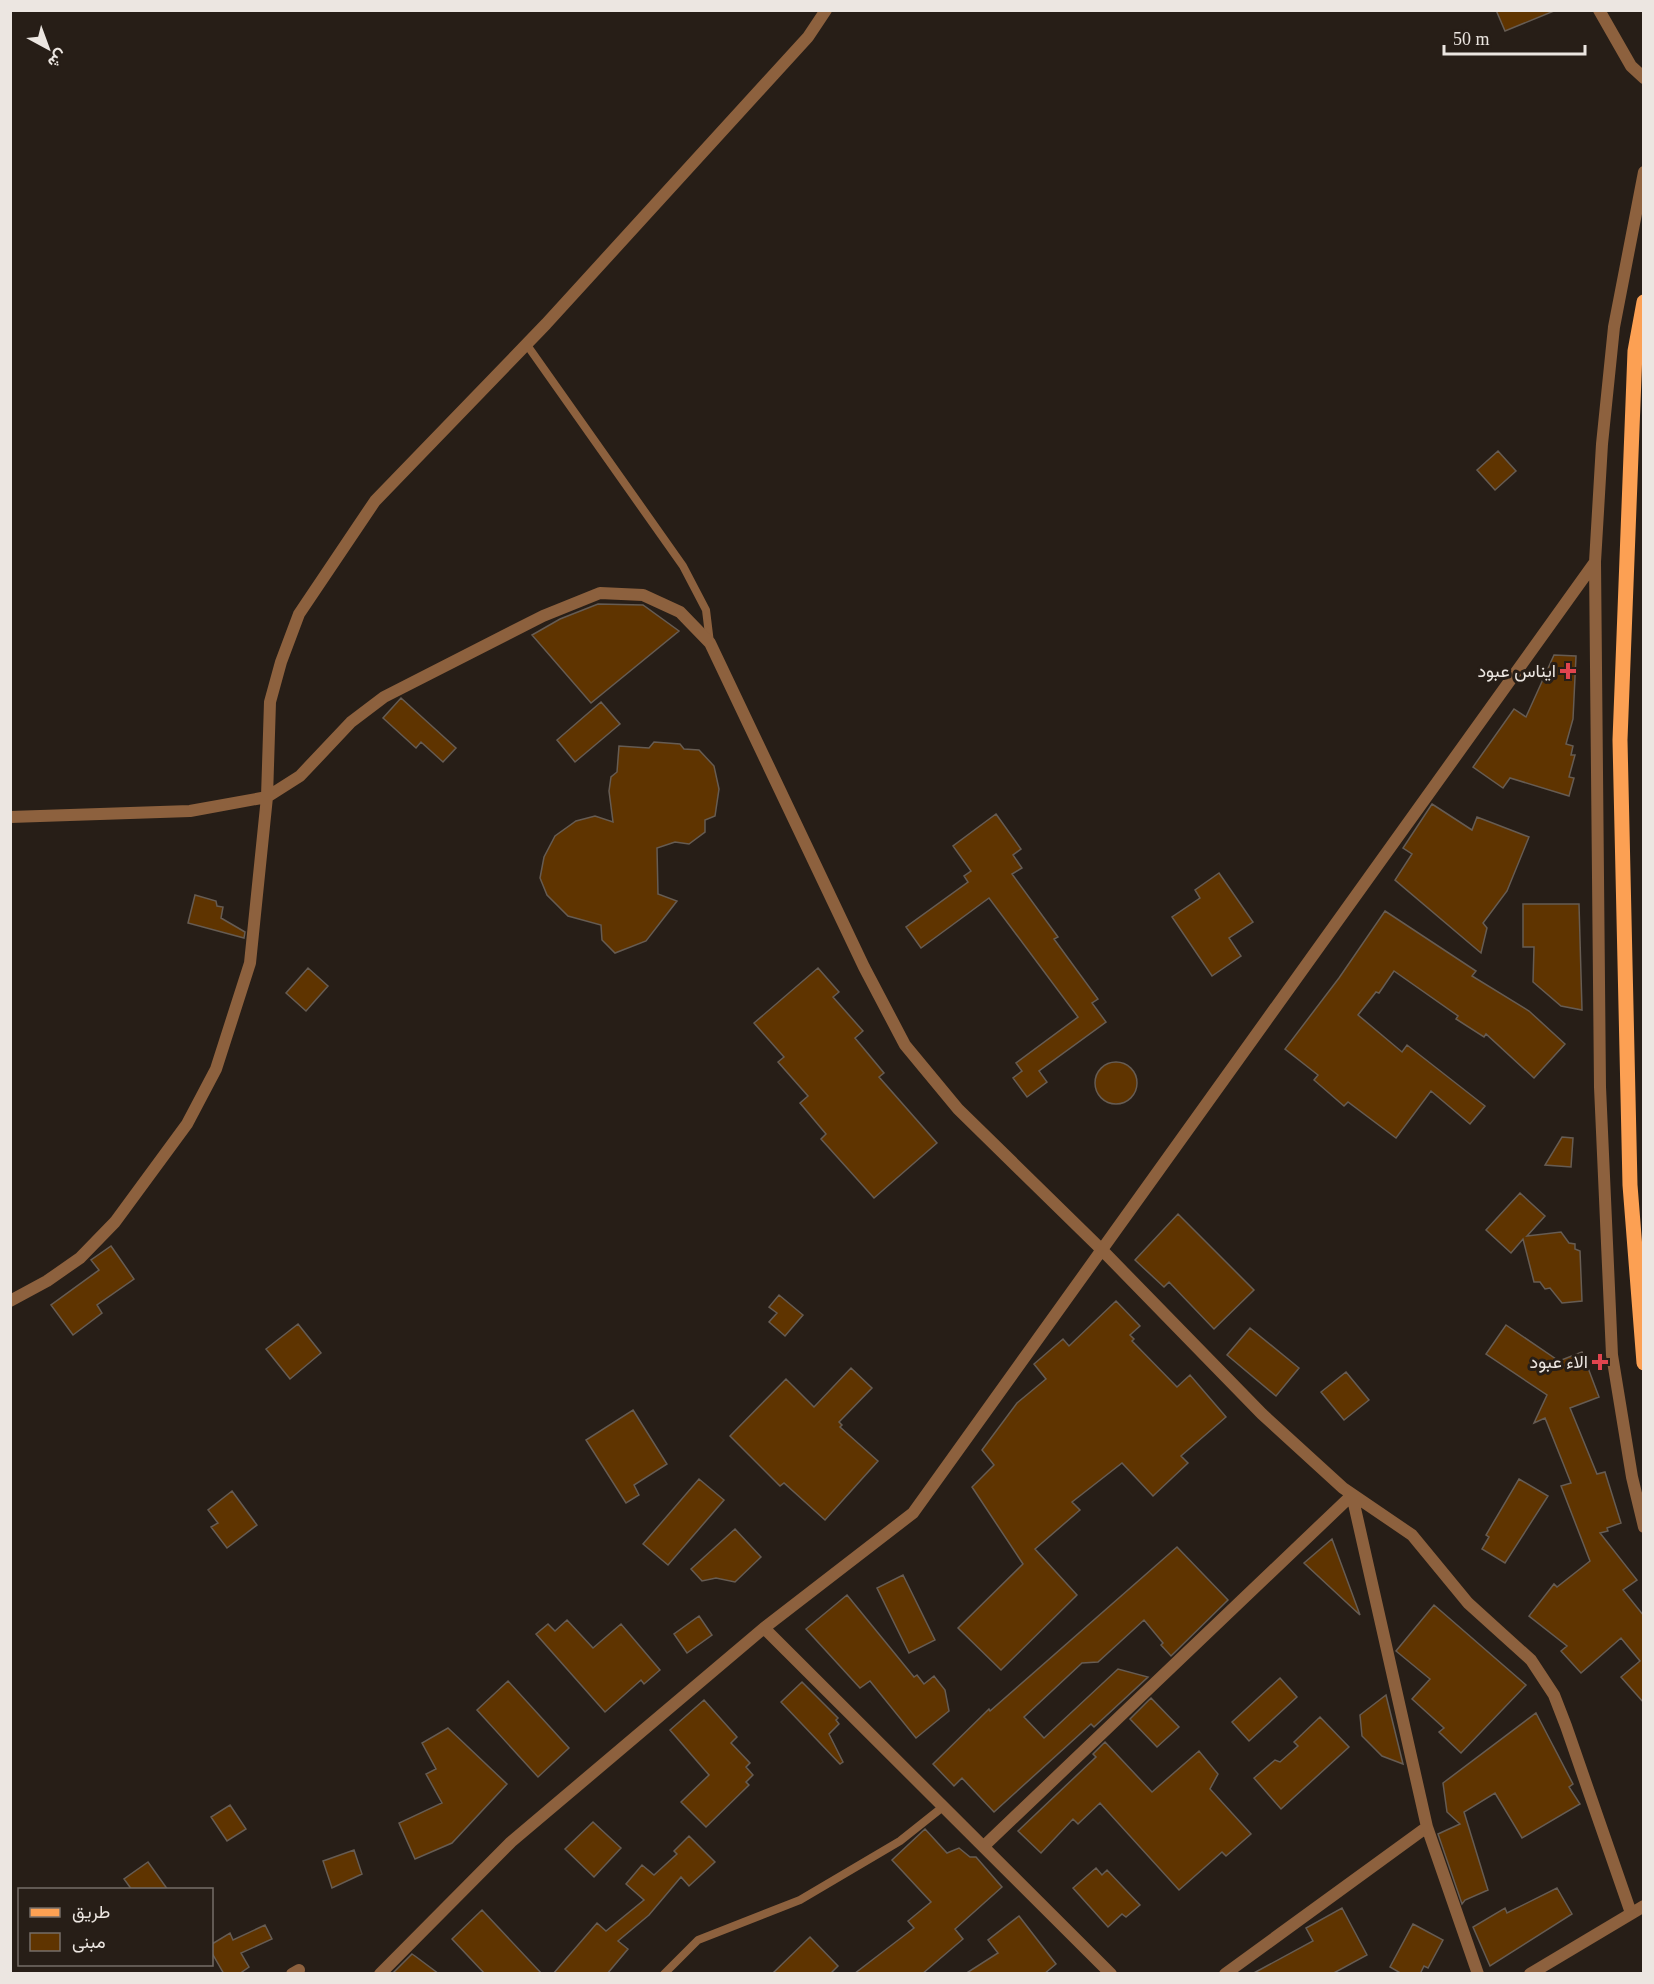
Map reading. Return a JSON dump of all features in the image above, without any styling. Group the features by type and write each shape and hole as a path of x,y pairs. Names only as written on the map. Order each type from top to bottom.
{"main road":[{"path":"1644,302 1635,351 1620,740 1630,1185 1644,1363"}],"street":[{"path":"10,1300 48,1281 80,1258 115,1222 187,1124 216,1069 250,963 267,797 270,702 280,662 299,614 375,501 527,345 808,37 826,10"},
{"path":"1599,10 1630,66 1644,78"},
{"path":"1644,172 1614,327 1602,444 1594,561 1600,1087 1612,1343 1632,1477 1644,1527"},
{"path":"380,1974 511,1842 764,1628 913,1514 1594,561"},
{"path":"10,817 190,811 267,797 300,776 351,722 384,697 543,616 600,593 644,595 680,612 710,643 864,967 905,1045 958,1109 1103,1251 1262,1414 1352,1495 1412,1535 1468,1604 1531,1660 1554,1695 1631,1913"},
{"path":"1352,1495 1427,1827 1478,1974"},
{"path":"984,1846 1352,1495"},
{"path":"764,1628 1111,1974"},
{"path":"1225,1974 1427,1827"},
{"path":"1530,1974 1644,1906"}],"lane":[{"path":"527,345 683,566 706,610 710,643"},
{"path":"664,1974 698,1940 810,1895 900,1841 944,1806"}],"building":[{"path":"1496,10 1554,10 1554,11 1505,31"},
{"path":"1498,451 1516,471 1495,490 1477,470"},
{"path":"598,604 643,605 679,631 591,703 532,635 560,619"},
{"path":"1554,655 1576,656 1573,719 1566,744 1573,746 1571,755 1575,755 1569,777 1574,778 1569,796 1510,778 1503,788 1473,767 1514,709 1526,717"},
{"path":"401,698 456,748 443,762 421,742 416,748 383,718"},
{"path":"601,702 620,724 575,762 557,740"},
{"path":"654,742 680,744 684,749 699,750 714,766 719,789 715,816 705,820 705,832 689,844 675,842 657,848 658,894 677,901 646,941 615,953 602,940 601,925 568,916 547,895 540,878 544,857 555,836 576,821 595,816 613,822 609,791 611,777 617,772 619,746 649,748"},
{"path":"1432,804 1472,830 1477,817 1529,837 1507,891 1483,923 1487,928 1481,953 1395,880 1412,854 1403,848"},
{"path":"996,814 1021,849 1013,855 1022,868 1012,874 1058,937 1054,939 1098,999 1092,1003 1106,1022 1039,1071 1047,1082 1027,1097 1013,1078 1022,1071 1016,1063 1078,1017 989,898 921,948 906,927 968,882 964,876 971,871 953,846"},
{"path":"1219,873 1253,922 1229,938 1241,956 1212,976 1172,917 1200,898 1195,890"},
{"path":"195,895 216,901 217,906 223,907 221,918 245,932 244,938 188,923"},
{"path":"1523,904 1579,904 1582,1010 1561,1006 1533,982 1534,947 1523,947"},
{"path":"1385,911 1476,971 1472,976 1529,1011 1565,1044 1534,1078 1486,1034 1484,1037 1456,1019 1458,1016 1394,971 1379,993 1376,992 1358,1015 1402,1052 1407,1045 1485,1106 1470,1124 1431,1091 1396,1138 1348,1102 1344,1106 1314,1080 1318,1075 1285,1049 1339,978"},
{"path":"308,968 328,986 306,1011 286,993"},
{"path":"818,968 839,992 833,997 863,1031 855,1038 884,1073 879,1077 937,1143 874,1198 821,1139 826,1134 800,1103 808,1096 778,1062 784,1057 754,1023"},
{"path":"1116,1062 1131,1068 1137,1083 1131,1098 1116,1104 1101,1098 1095,1083 1101,1068"},
{"path":"1562,1137 1573,1138 1571,1167 1545,1165"},
{"path":"1520,1193 1545,1216 1527,1236 1561,1232 1569,1243 1575,1244 1575,1249 1580,1251 1582,1301 1562,1303 1550,1288 1545,1289 1540,1282 1534,1282 1523,1239 1511,1253 1486,1230"},
{"path":"1178,1214 1254,1290 1214,1329 1169,1282 1164,1287 1135,1260"},
{"path":"111,1246 134,1279 97,1305 102,1313 73,1335 51,1305 99,1270 91,1260"},
{"path":"779,1295 803,1315 785,1336 769,1322 777,1313 769,1307"},
{"path":"1116,1301 1140,1326 1130,1335 1134,1339 1132,1341 1177,1387 1190,1375 1226,1417 1181,1456 1188,1463 1153,1496 1122,1463 1072,1502 1080,1510 1035,1549 1077,1595 1001,1670 958,1628 1023,1564 972,1487 994,1465 982,1450 1017,1403 1046,1379 1034,1364 1063,1339 1069,1346"},
{"path":"298,1324 321,1353 290,1379 266,1349"},
{"path":"1506,1325 1559,1361 1582,1352 1599,1397 1570,1408 1597,1474 1605,1472 1621,1523 1600,1533 1637,1580 1623,1590 1644,1616 1644,1703 1621,1677 1640,1661 1621,1638 1581,1673 1561,1651 1567,1646 1529,1616 1554,1584 1557,1587 1590,1561 1561,1486 1571,1483 1545,1418 1534,1423 1547,1395 1486,1354"},
{"path":"1250,1328 1299,1368 1276,1396 1227,1355"},
{"path":"851,1368 872,1388 839,1422 842,1425 840,1427 878,1461 825,1520 784,1483 780,1486 730,1436 786,1379 814,1407"},
{"path":"1346,1372 1369,1400 1344,1420 1321,1392"},
{"path":"633,1410 667,1464 634,1485 639,1495 626,1503 586,1440"},
{"path":"699,1479 724,1500 668,1565 643,1544"},
{"path":"1519,1479 1548,1496 1505,1563 1482,1549 1489,1537 1486,1535"},
{"path":"232,1491 257,1525 227,1548 211,1527 218,1523 208,1510"},
{"path":"735,1529 761,1557 735,1582 716,1578 702,1581 691,1569"},
{"path":"1332,1539 1360,1615 1304,1563"},
{"path":"1177,1547 1228,1600 1171,1656 1144,1620 1098,1662 1082,1663 1024,1717 1044,1738 1118,1669 1148,1677 1094,1727 1091,1724 994,1812 962,1778 954,1786 933,1764 989,1709 990,1711"},
{"path":"903,1575 935,1640 909,1653 877,1588"},
{"path":"847,1595 914,1677 917,1675 924,1684 934,1676 945,1690 949,1711 916,1738 870,1681 860,1688 806,1629"},
{"path":"1434,1605 1526,1685 1461,1753 1439,1732 1444,1728 1412,1699 1430,1679 1396,1651"},
{"path":"699,1616 712,1635 687,1653 674,1634"},
{"path":"567,1620 593,1648 621,1624 660,1670 644,1684 641,1680 605,1712 536,1634 548,1624 555,1631"},
{"path":"1280,1678 1297,1697 1249,1741 1232,1722"},
{"path":"508,1681 569,1748 538,1777 477,1710"},
{"path":"802,1682 838,1718 836,1720 839,1724 829,1734 843,1762 840,1764 781,1702"},
{"path":"1386,1695 1403,1764 1382,1756 1362,1736 1360,1715"},
{"path":"1151,1698 1179,1727 1157,1747 1130,1719"},
{"path":"704,1700 737,1737 731,1743 750,1763 746,1767 753,1775 746,1782 749,1785 706,1827 681,1802 709,1775 670,1730"},
{"path":"1536,1713 1573,1784 1569,1787 1580,1804 1522,1838 1495,1793 1464,1812 1488,1890 1465,1900 1462,1904 1438,1834 1460,1824 1447,1812 1443,1783"},
{"path":"1320,1717 1349,1747 1281,1809 1254,1778 1275,1760 1280,1762 1298,1746 1294,1742"},
{"path":"448,1728 507,1784 452,1843 415,1859 399,1823 442,1803 426,1774 436,1769 422,1743"},
{"path":"1105,1742 1152,1792 1199,1751 1218,1774 1210,1789 1251,1834 1226,1856 1222,1852 1179,1890 1100,1803 1078,1824 1073,1819 1041,1853 1018,1831 1096,1757 1093,1754"},
{"path":"230,1805 246,1829 227,1841 211,1817"},
{"path":"593,1822 621,1848 594,1877 565,1849"},
{"path":"925,1829 947,1853 959,1848 970,1857 976,1857 1002,1887 955,1929 963,1939 922,1974 854,1974 914,1928 908,1921 931,1902 892,1860"},
{"path":"689,1836 715,1862 689,1886 681,1877 649,1915 618,1941 628,1949 607,1974 553,1974 597,1923 606,1931 644,1900 626,1884 642,1865 654,1875 677,1854 674,1851"},
{"path":"354,1850 362,1874 332,1888 323,1861"},
{"path":"148,1862 167,1888 131,1888 124,1879"},
{"path":"1096,1868 1102,1875 1107,1870 1140,1905 1126,1917 1122,1914 1108,1927 1073,1888"},
{"path":"1557,1888 1572,1914 1490,1966 1473,1927 1505,1908 1507,1913"},
{"path":"1342,1908 1367,1955 1332,1974 1252,1974 1313,1941 1306,1928"},
{"path":"482,1910 542,1974 485,1974 452,1939"},
{"path":"1019,1916 1056,1964 1044,1974 965,1974 998,1953 988,1940"},
{"path":"1413,1924 1443,1940 1428,1968 1424,1966 1420,1974 1402,1974 1390,1967"},
{"path":"265,1925 272,1939 241,1953 249,1967 239,1974 224,1974 213,1955 213,1943 230,1933 233,1940"},
{"path":"810,1937 838,1966 830,1974 772,1974"},
{"path":"412,1954 415,1956 439,1974 392,1974"}],"place":[{"name":"ايناس عبود","path":"1568,671"},
{"name":"الاء عبود","path":"1600,1362"}]}
